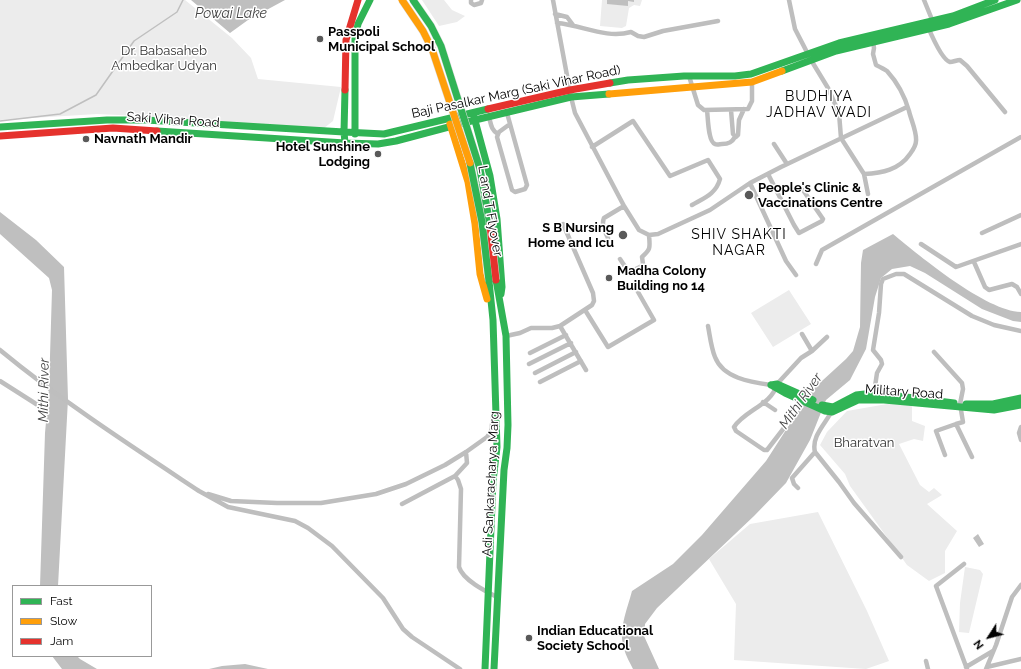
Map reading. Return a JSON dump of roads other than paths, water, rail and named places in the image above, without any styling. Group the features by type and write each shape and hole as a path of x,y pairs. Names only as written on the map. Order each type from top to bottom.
{"main road":[{"path":"344,143 346,40 358,0"},
{"path":"356,143 354,44 358,24 370,0"},
{"name":"L and T Flyover","path":"402,0 423,31 432,49 470,163 475,180 492,280 499,301"},
{"name":"L and T Flyover","path":"413,0 430,26 440,46 480,169 490,221 493,320"},
{"name":"Baji Pasalkar Marg (Saki Vihar Road)","path":"931,25 995,0"},
{"name":"Baji Pasalkar Marg (Saki Vihar Road)","path":"344,132 356,134 384,134 448,119 474,116 628,80 689,76 735,76 751,74 808,52 839,43 872,38 964,19 1017,0"},
{"name":"Baji Pasalkar Marg (Saki Vihar Road)","path":"344,143 378,144 396,141 450,127 474,116 488,117 507,113 570,94 694,88 752,82 872,38"},
{"path":"474,116 490,176 497,219 502,288 499,301"},
{"path":"448,119 468,182 475,224 480,274 493,320"},
{"name":"Saki Vihar Road","path":"0,127 106,120 146,120 344,132"},
{"path":"11,126 11,135"},
{"name":"Saki Vihar Road","path":"0,136 113,128 344,143"},
{"path":"288,139 289,129"},
{"path":"465,169 486,163"},
{"name":"Adi Sankaracharya Marg","path":"494,669 504,470 508,448 506,336 499,301"},
{"name":"Adi Sankaracharya Marg","path":"485,669 492,481 497,447 493,320"},
{"path":"775,386 829,409 856,395 874,393 934,403"},
{"path":"961,406 993,404 1021,398"},
{"name":"Military Road","path":"829,409 858,400 934,403 994,410 1021,405"}],"street":[{"path":"470,0 474,5 481,3 482,0"},
{"path":"553,0 570,94 575,113 624,206 639,230 649,236 658,234 710,210 750,183 907,107"},
{"path":"789,0 795,29 828,88 839,113 841,138 864,174 868,194"},
{"path":"924,0 940,52 948,61 952,62 960,60 967,66 1005,112"},
{"path":"555,14 567,17 573,25"},
{"path":"557,23 573,25 598,33 623,34 631,32 638,36 644,37 663,31 718,21"},
{"path":"864,174 879,173 891,170 904,161 914,149 916,142 916,137 907,107 900,90 886,70 876,65 873,54 872,38"},
{"path":"689,76 694,88 698,105 702,109 707,110 748,109 752,101 752,82"},
{"path":"707,110 710,137 713,143 726,144 731,143 735,136 738,135 739,120 744,109"},
{"path":"731,110 735,136"},
{"path":"507,113 527,185 525,189 515,192 512,190 498,140 498,134 502,128 510,124"},
{"path":"488,117 492,129 498,134"},
{"path":"592,147 632,121 670,176 708,160 720,179 718,186 714,192 692,206"},
{"path":"816,264 822,250 1021,137"},
{"path":"774,144 787,164"},
{"path":"768,174 799,233 822,221 823,219 803,190"},
{"path":"750,183 786,261 796,275"},
{"path":"608,238 603,229 604,218 624,206"},
{"path":"982,233 1021,215"},
{"path":"506,336 520,333 531,328 552,328 560,326 592,305 594,301 593,293 563,224"},
{"path":"620,259 630,272 642,266 642,257 650,249 649,236"},
{"path":"921,244 956,267 974,262 1021,244"},
{"path":"974,262 984,287 989,290 1009,284 1015,285 1021,283"},
{"path":"874,393 877,373 882,364 881,360 873,350 879,313 880,284 884,278 896,274 904,274 972,316 994,325 1021,331"},
{"path":"1015,285 1021,294"},
{"path":"585,310 608,347 654,320 638,292"},
{"path":"560,326 586,370"},
{"path":"708,326 714,356 719,365 727,372 740,378 775,386"},
{"path":"802,334 812,351"},
{"path":"530,353 566,335"},
{"path":"784,428 767,450 764,450 734,429 735,424 768,398 775,386 801,358 812,351 827,337"},
{"path":"529,364 571,343"},
{"path":"0,350 70,405 199,491 228,507 295,521 308,528 332,546 383,598 403,629 412,637 460,669"},
{"path":"535,373 576,352"},
{"path":"934,352 962,383 963,389 961,406 963,422 936,432 945,455"},
{"path":"540,382 581,361"},
{"path":"0,381 44,409"},
{"path":"763,402 775,410"},
{"path":"199,491 232,501 277,503 322,503 376,494 406,484 445,465 487,437 491,432 492,417 496,408"},
{"path":"829,409 813,446 815,452 854,503 901,557"},
{"path":"956,424 972,457"},
{"path":"1021,426 1019,433 1021,440"},
{"path":"402,504 455,476 467,463 466,452"},
{"path":"798,488 794,484 792,478 815,452"},
{"path":"455,476 461,489 459,567 464,576 488,592 497,596"},
{"path":"964,564 936,586 966,668 993,651"},
{"path":"986,668 1012,597 1021,584"},
{"path":"986,668 1021,659"},
{"path":"926,661 928,669"}],"water":[{"name":"Powai Lake","path":"191,0 285,0 248,20 230,33"},
{"path":"607,0 634,0 634,2 628,1 628,6 607,4"},
{"path":"0,212 36,240 64,267 68,399 58,585 40,585 52,290 49,278 0,234"},
{"path":"893,234 937,269 973,293 990,303 1021,312 1021,322 1013,321 982,309 925,273 910,266 892,269 881,278 875,297 866,349 850,380 826,400 810,440 786,483 754,516 657,608 645,624 644,636 659,669 633,669 622,642 624,620 632,591 673,564 702,535 766,461 811,391 853,351 860,327 861,263 863,250"},
{"path":"978,534 984,544 979,547 973,538"},
{"path":"53,657 78,657 97,669 62,669"},
{"path":"245,664 268,669 209,669 222,666"}],"waterway":[{"path":"0,121 60,114 96,95 134,41 177,12 183,0"}],"place":[{"name":"Passpoli Municipal School","path":"320,39"},
{"name":"Navnath Mandir","path":"86,139"},
{"name":"Hotel Sunshine Lodging","path":"378,154"},
{"name":"People's Clinic & Vaccinations Centre","path":"749,195"},
{"name":"S B Nursing Home and Icu","path":"623,235"},
{"name":"Madha Colony Building no 14","path":"609,278"},
{"name":"Indian Educational Society School","path":"529,638"}],"district":[{"name":"BUDHIYA JADHAV WADI","path":"819,106"},
{"name":"SHIV SHAKTI NAGAR","path":"739,244"}],"park label":[{"name":"Dr. Babasaheb Ambedkar Udyan","path":"164,58"},
{"name":"Bharatvan","path":"864,443"}],"water label":[{"name":"Mithi River","path":"44,390"},
{"name":"Mithi River","path":"801,401"}]}
